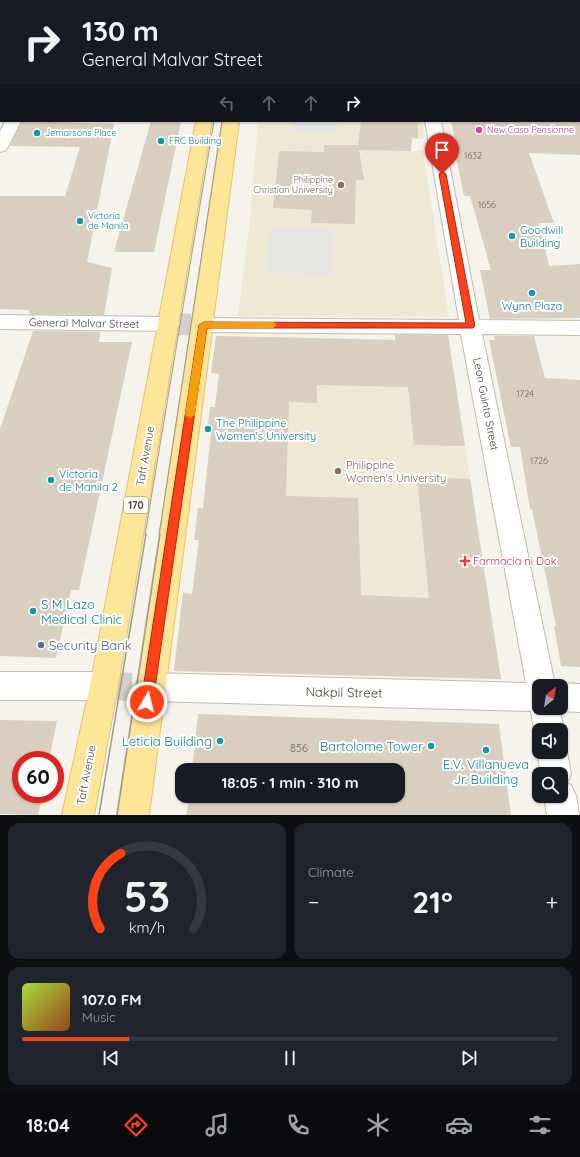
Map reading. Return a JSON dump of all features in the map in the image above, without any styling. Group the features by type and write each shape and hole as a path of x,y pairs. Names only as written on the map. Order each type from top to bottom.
{"main road":[{"name":"Taft Avenue","path":"78,815 104,686 204,122"},
{"path":"133,815 149,687 204,325 231,122"}],"street":[{"path":"0,147 12,122"},
{"name":"Leon Guinto Street","path":"433,122 470,326 540,679"},
{"name":"General Malvar Street","path":"0,322 169,324"},
{"path":"204,325 580,328"},
{"path":"0,686 104,686"},
{"name":"Nakpil Street","path":"149,687 532,697"},
{"path":"568,697 580,698"},
{"path":"561,803 563,815"}],"shaded area":[{"name":"Philippine Christian University","path":"258,122 423,122 424,139 372,138 374,150 423,151 449,317 238,316 250,219"},
{"path":"293,122 338,122 337,133 292,132"},
{"path":"268,228 332,228 334,275 267,274"},
{"name":"Philippine Women's University","path":"216,336 449,341 501,679 174,671 183,593 192,594 199,540 194,540 198,508 203,508 211,433 207,433 215,407 219,374 211,373"}],"building":[{"path":"22,122 114,124 87,262 112,268 104,315 30,314 29,310 0,309 0,196 65,196 80,147 10,146"},
{"path":"151,122 181,122 154,252 114,252"},
{"path":"361,122 418,122 418,138 412,138 411,151 359,150 364,180 356,180 355,224 311,223 312,210 273,208 279,151 324,152 324,145 358,145"},
{"path":"451,122 580,122 580,155 529,153 554,223 539,223 549,266 580,264 580,318 490,319 480,270 491,270 470,196 464,196 454,147 457,147"},
{"name":"Victoria de Manila 2","path":"33,331 100,332 99,342 132,342 79,590 71,590 56,658 0,656 0,429"},
{"name":"Philippine Women's University","path":"395,335 448,335 465,446 414,445 408,387 317,385 317,403 289,402 286,496 358,498 361,595 429,598 417,477 470,479 501,679 174,671 183,593 192,594 199,540 194,540 198,508 203,508 211,433 207,433 210,407 215,407 219,374 211,373 216,336 395,340"},
{"path":"494,336 534,336 545,378 580,380 580,667 561,666 554,626 556,626 532,509 530,509 520,447 511,447 489,340 495,340"},
{"path":"198,714 499,724 511,815 186,815 188,803 405,803 405,763 193,763"},
{"path":"0,720 57,721 51,751 12,751 12,803 41,803 38,815 0,814"}],"tunnel":[{"path":"169,324 204,325"},
{"path":"104,686 149,687"}],"tram line":[{"path":"145,535 214,122"},
{"path":"159,535 222,122"},
{"path":"99,815 146,534"},
{"path":"117,815 160,534"}],"slow traffic":[{"path":"190,415 204,325 273,325"}],"place":[{"name":"New Casa Pensionne","path":"479,130"},
{"name":"Jemarsons Place","path":"37,133"},
{"name":"FRC Building","path":"161,141"},
{"name":"Philippine Christian University","path":"341,185"},
{"name":"Victoria de Manila","path":"80,221"},
{"name":"Goodwill Building","path":"512,236"},
{"name":"Wynn Plaza","path":"532,293"},
{"name":"The Philippine Women's University","path":"208,429"},
{"name":"Philippine Women's University","path":"338,471"},
{"name":"Victoria de Manila 2","path":"51,480"},
{"name":"Farmacia ni Dok","path":"465,561"},
{"name":"S M Lazo Medical Clinic","path":"33,611"},
{"name":"Security Bank","path":"41,645"},
{"name":"Leticia Building","path":"220,741"},
{"name":"Bartolome Tower","path":"431,746"},
{"name":"E.V. Villanueva Jr. Building","path":"486,750"}],"route":[{"path":"147,702 204,325 470,326 442,174"}]}
